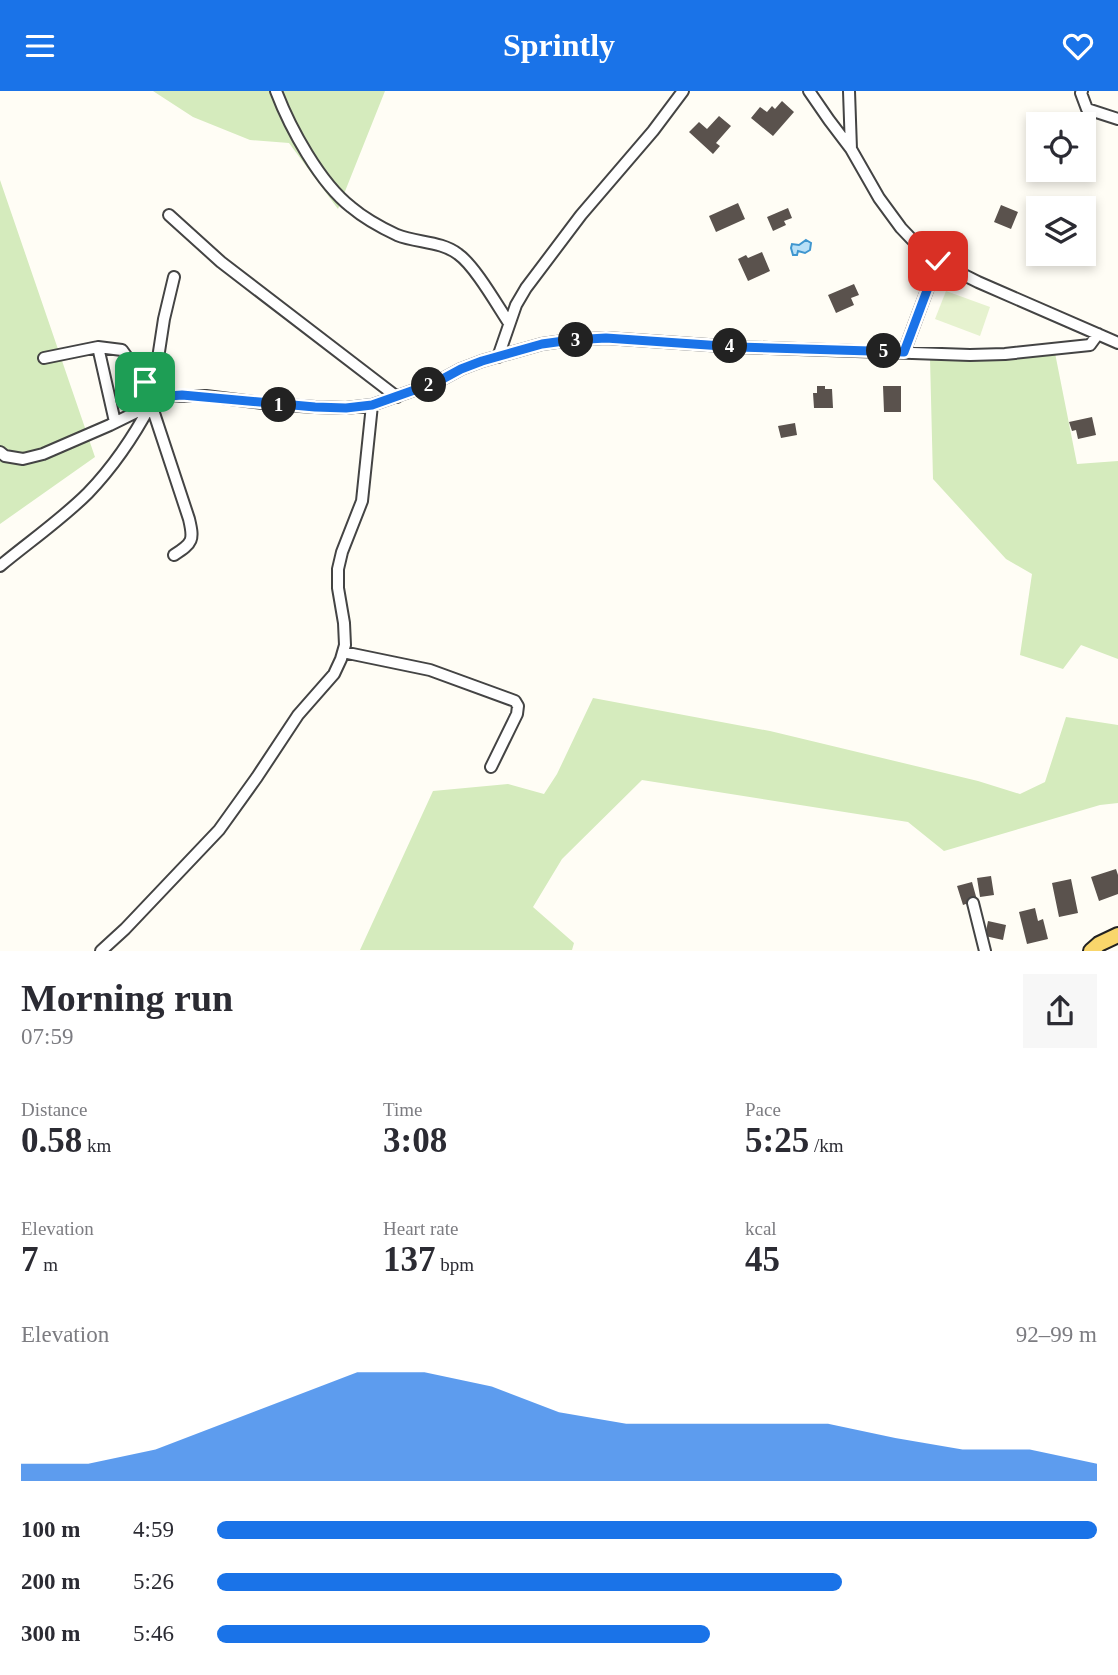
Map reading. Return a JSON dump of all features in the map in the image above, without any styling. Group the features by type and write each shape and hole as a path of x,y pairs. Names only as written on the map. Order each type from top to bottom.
{"main road":[{"path":"1091,950 1099,944 1116,940"}],"street":[{"path":"276,91 308,155 330,186 351,207 398,235 436,244 459,254 509,323"},
{"path":"498,357 516,305 526,288 581,215 653,131 683,91"},
{"path":"810,91 851,149 879,198 901,228 922,250 978,282 1118,343"},
{"path":"849,91 851,149"},
{"path":"1082,91 1087,109 1118,119"},
{"path":"169,215 221,262 397,397"},
{"path":"904,352 938,261"},
{"path":"0,566 87,494 125,447 152,398 164,319 174,277"},
{"path":"0,452 5,456 23,459 43,454 115,422 152,398 182,395 315,407 372,405 437,382 461,369 542,344 571,340 606,338 737,347 970,355 1090,345 1098,334"},
{"path":"98,347 115,422"},
{"path":"44,358 98,347 122,350 152,398 189,519 193,535 190,544 174,555"},
{"path":"101,950 125,929 219,830 298,715 334,674 345,645 338,569 362,501 372,405"},
{"path":"343,652 430,670 515,701 518,706 517,713 491,767"},
{"path":"973,903 985,950"}],"green space":[{"path":"153,91 385,91 338,209 289,143 250,140 193,117"},
{"path":"0,180 95,457 0,524"},
{"path":"946,291 990,307 980,336 935,319"},
{"path":"1055,353 1077,464 1118,461 1118,659 1081,645 1063,669 1020,655 1032,574 1006,559 933,479 930,358"},
{"path":"593,698 770,731 978,781 1020,794 1045,782 1066,717 1118,725 1118,803 1100,805 944,851 908,822 642,780 562,859 533,907 574,943 572,950 360,950 433,791 508,784 544,794 557,774"}],"water":[{"path":"806,240 811,243 810,250 805,253 798,251 797,255 793,255 792,244 799,245"}],"building":[{"path":"782,101 794,112 773,136 751,118 760,107 767,112 772,106 775,109"},
{"path":"719,116 731,126 716,143 720,146 713,154 689,132 699,122 707,129"},
{"path":"738,203 745,219 716,232 709,216"},
{"path":"1001,205 1018,212 1011,229 994,222"},
{"path":"788,208 792,218 784,221 786,225 773,231 767,217"},
{"path":"762,252 770,271 748,281 738,259"},
{"path":"854,284 859,295 851,298 854,305 836,313 828,295"},
{"path":"817,386 832,389 833,408 814,408 813,393 817,393"},
{"path":"883,386 901,386 901,412 884,412"},
{"path":"1092,417 1096,435 1078,439 1076,430 1072,431 1069,422"},
{"path":"795,423 797,435 781,438 778,426"},
{"path":"1116,869 1118,894 1099,901 1091,877"},
{"path":"991,876 994,895 980,897 977,878"},
{"path":"1071,879 1078,913 1059,917 1052,883"},
{"path":"972,882 977,900 963,905 957,886"},
{"path":"1035,908 1038,921 1043,919 1048,939 1027,944 1019,912"},
{"path":"988,921 1006,925 1003,940 985,936"}],"route":[{"path":"145,382 153,393 151,404 169,396 182,395 346,408 372,405 397,397 482,361 542,344 571,340 606,338 737,347 904,352 938,261"}]}
